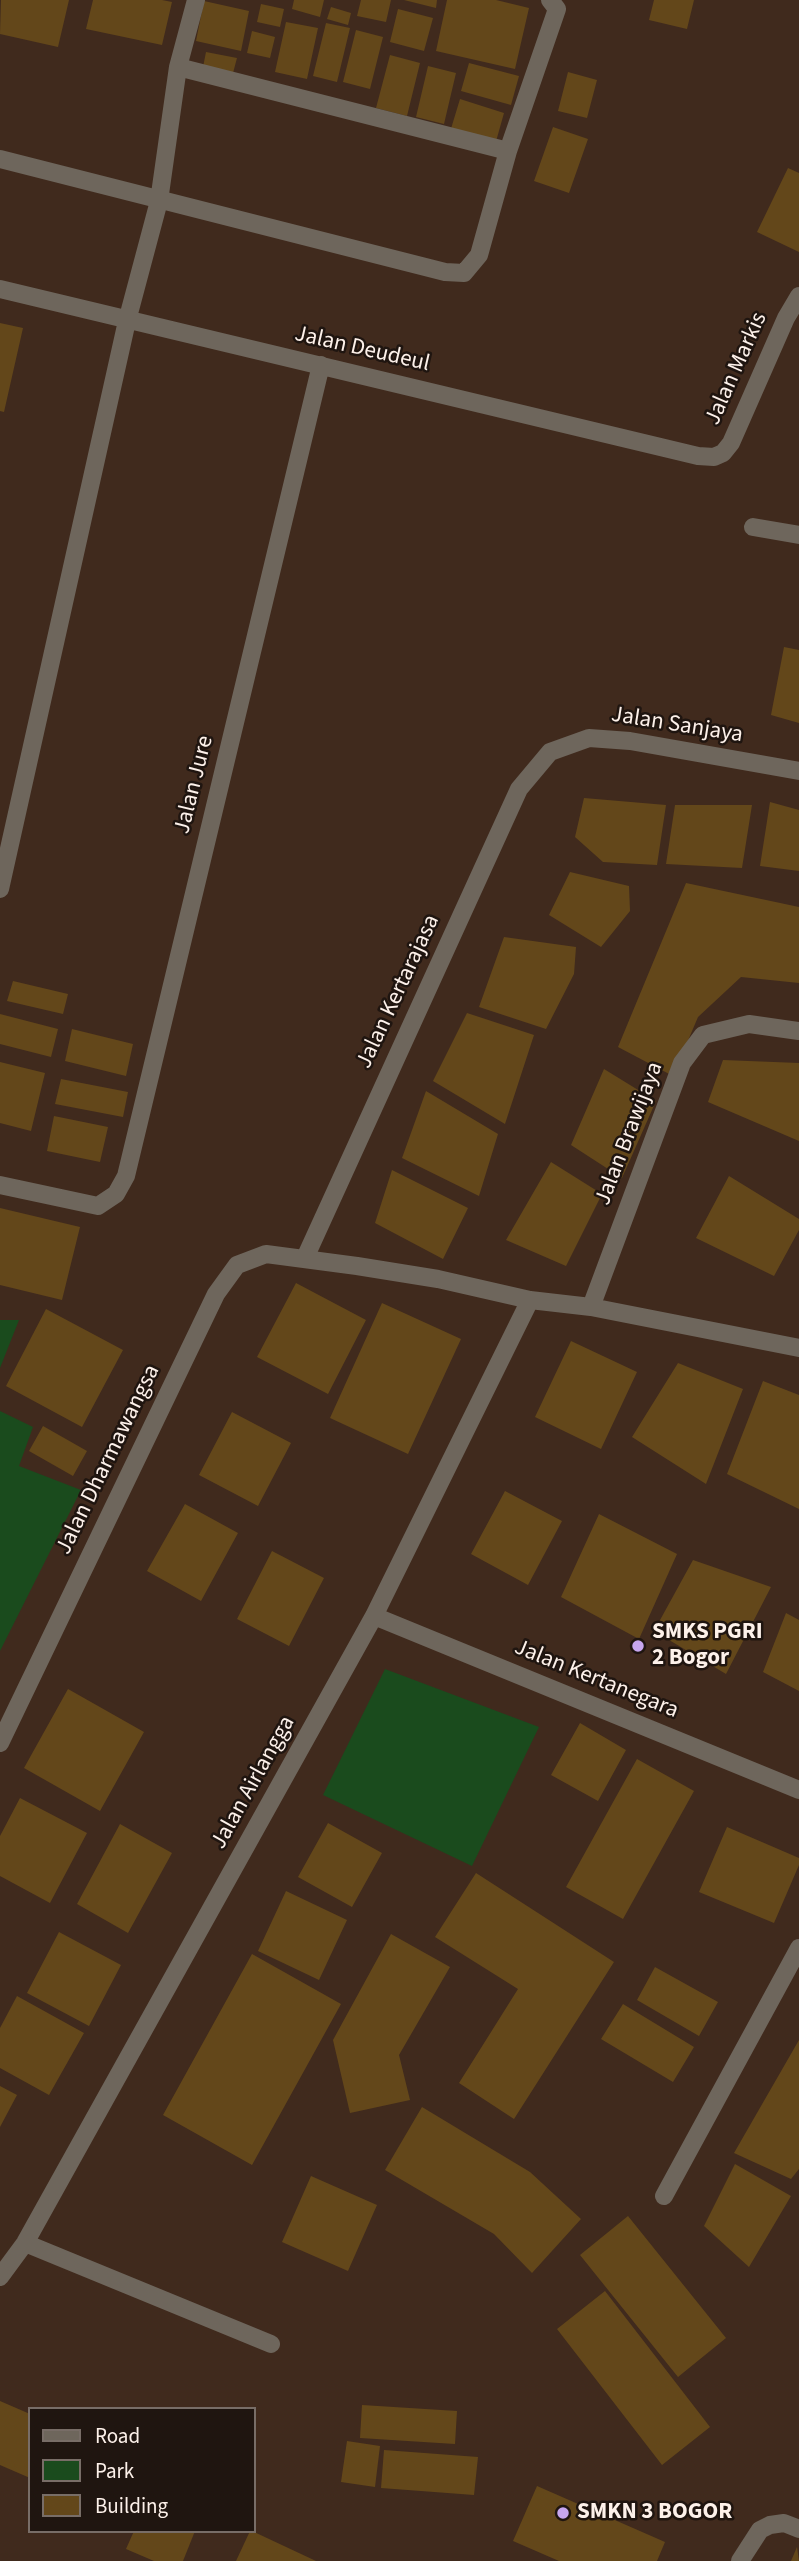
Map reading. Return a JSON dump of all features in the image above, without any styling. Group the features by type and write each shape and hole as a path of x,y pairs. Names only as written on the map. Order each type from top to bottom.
{"street":[{"path":"0,889 127,321 159,201 178,67 196,0"},
{"path":"0,159 445,272 464,273 479,255 508,150 557,9 550,0"},
{"path":"178,67 508,150"},
{"name":"Jalan Deudeul","path":"0,289 698,456 714,457"},
{"name":"Jalan Markis","path":"714,457 723,453 731,443 786,318 799,296"},
{"name":"Jalan Jure","path":"0,1185 98,1206 116,1194 126,1176 321,365"},
{"path":"753,527 799,534"},
{"name":"Jalan Sanjaya","path":"550,752 589,738 630,741 799,771"},
{"name":"Jalan Kertarajasa","path":"305,1258 519,789 550,752"},
{"name":"Jalan Brawijaya","path":"591,1307 682,1063 703,1035 749,1024 799,1031"},
{"name":"Jalan Dharmawangsa","path":"0,1743 216,1294 237,1265 266,1254 305,1258"},
{"path":"305,1258 438,1279 530,1300 591,1307 799,1348"},
{"name":"Jalan Airlangga","path":"0,2277 25,2243 374,1616 530,1300"},
{"name":"Jalan Kertanegara","path":"374,1616 799,1790"},
{"path":"663,2196 799,1948"},
{"path":"25,2243 271,2344"},
{"path":"740,2561 760,2530 770,2525 784,2524 799,2529"}],"green space":[{"path":"0,1320 19,1320 0,1368"},
{"path":"0,1411 33,1427 19,1466 81,1490 0,1651"},
{"path":"385,1669 539,1727 472,1866 323,1795"}],"building":[{"path":"1,0 69,0 58,47 0,34"},
{"path":"93,0 172,2 162,45 86,29"},
{"path":"294,0 324,0 320,17 292,9"},
{"path":"361,0 391,0 386,22 357,16"},
{"path":"404,0 437,0 436,8"},
{"path":"447,0 496,0 529,8 515,69 436,51"},
{"path":"654,0 694,0 687,29 649,20"},
{"path":"204,1 249,11 241,51 196,41"},
{"path":"261,4 284,9 280,27 257,22"},
{"path":"331,7 351,13 348,25 327,19"},
{"path":"398,9 433,18 424,51 390,42"},
{"path":"286,22 318,28 307,79 275,72"},
{"path":"326,23 350,28 337,82 313,76"},
{"path":"356,30 383,37 370,89 343,82"},
{"path":"252,31 275,37 270,58 247,53"},
{"path":"206,52 237,58 233,73 203,67"},
{"path":"390,55 420,63 407,116 376,108"},
{"path":"469,63 519,76 511,105 461,91"},
{"path":"428,66 456,73 444,124 416,117"},
{"path":"568,72 597,80 587,118 558,111"},
{"path":"460,99 504,113 495,145 450,132"},
{"path":"553,127 588,139 569,193 534,181"},
{"path":"788,168 799,173 799,252 757,232"},
{"path":"0,323 23,328 4,412 0,411"},
{"path":"784,647 799,650 799,723 771,715"},
{"path":"584,798 666,805 657,865 603,862 575,837"},
{"path":"770,802 799,810 799,871 760,866"},
{"path":"675,805 752,805 742,868 666,864"},
{"path":"570,872 629,886 630,911 601,947 549,915"},
{"path":"686,883 799,907 799,983 741,977 698,1017 673,1076 618,1047"},
{"path":"504,937 576,947 574,974 546,1029 479,1007"},
{"path":"13,981 68,994 63,1014 7,1001"},
{"path":"467,1013 534,1035 505,1124 433,1081"},
{"path":"0,1014 58,1029 51,1057 0,1044"},
{"path":"72,1029 133,1044 126,1076 65,1061"},
{"path":"723,1060 799,1063 799,1141 708,1102"},
{"path":"0,1062 45,1073 31,1131 0,1123"},
{"path":"604,1069 656,1101 622,1178 571,1145"},
{"path":"61,1079 128,1092 123,1117 55,1104"},
{"path":"426,1091 498,1134 479,1196 402,1158"},
{"path":"54,1116 108,1127 100,1162 47,1151"},
{"path":"551,1162 602,1194 566,1266 506,1240"},
{"path":"392,1170 468,1208 443,1259 375,1223"},
{"path":"729,1176 799,1219 799,1230 774,1276 696,1238"},
{"path":"0,1208 80,1227 62,1300 0,1285"},
{"path":"296,1283 366,1320 328,1394 257,1357"},
{"path":"382,1303 461,1339 408,1454 330,1418"},
{"path":"46,1309 123,1350 82,1427 6,1386"},
{"path":"571,1341 637,1372 601,1449 535,1417"},
{"path":"678,1363 743,1389 706,1484 632,1437"},
{"path":"763,1381 799,1395 799,1509 727,1474"},
{"path":"232,1412 291,1443 258,1506 199,1475"},
{"path":"43,1426 87,1451 73,1476 29,1451"},
{"path":"505,1491 562,1521 528,1585 471,1554"},
{"path":"185,1504 238,1533 201,1601 147,1571"},
{"path":"599,1514 677,1554 639,1639 561,1597"},
{"path":"272,1551 324,1578 289,1646 237,1619"},
{"path":"693,1560 771,1587 726,1674 654,1631"},
{"path":"786,1613 799,1620 799,1691 763,1672"},
{"path":"68,1689 144,1732 100,1811 24,1768"},
{"path":"580,1723 626,1750 598,1801 551,1775"},
{"path":"637,1759 694,1791 623,1919 566,1887"},
{"path":"20,1798 87,1833 50,1903 0,1876 0,1836"},
{"path":"328,1823 382,1853 352,1907 298,1877"},
{"path":"120,1824 172,1853 128,1933 77,1904"},
{"path":"727,1827 799,1858 799,1865 774,1923 699,1892"},
{"path":"476,1873 614,1962 514,2119 459,2083 518,1989 435,1937"},
{"path":"286,1891 347,1920 319,1980 258,1951"},
{"path":"59,1932 121,1965 89,2026 27,1993"},
{"path":"391,1934 450,1967 399,2055 410,2100 350,2113 333,2040"},
{"path":"252,1954 341,2004 252,2165 163,2115"},
{"path":"655,1967 718,2002 699,2036 637,2000"},
{"path":"17,1996 84,2033 49,2095 0,2068 0,2028"},
{"path":"623,2004 694,2047 673,2082 601,2039"},
{"path":"799,2040 799,2169 791,2179 734,2153"},
{"path":"0,2086 17,2095 0,2127"},
{"path":"422,2107 530,2172 581,2219 532,2273 494,2234 385,2170"},
{"path":"735,2164 791,2196 749,2267 704,2226"},
{"path":"311,2176 377,2205 348,2271 282,2242"},
{"path":"628,2216 726,2338 678,2377 580,2255"},
{"path":"605,2291 710,2427 662,2465 557,2329"},
{"path":"0,2401 28,2413 28,2477 0,2465"},
{"path":"362,2405 457,2411 455,2444 360,2438"},
{"path":"347,2441 380,2446 375,2487 341,2482"},
{"path":"384,2450 478,2457 474,2495 381,2488"},
{"name":"SMKN 3 BOGOR","path":"537,2486 665,2542 657,2561 559,2561 513,2541"},
{"path":"133,2533 194,2533 183,2561 154,2561 126,2549"},
{"path":"249,2533 256,2533 316,2561 236,2561"},
{"path":"797,2547 799,2561 791,2561"}],"place":[{"name":"SMKS PGRI 2 Bogor","path":"638,1646"},
{"name":"SMKN 3 BOGOR","path":"563,2513"}]}
